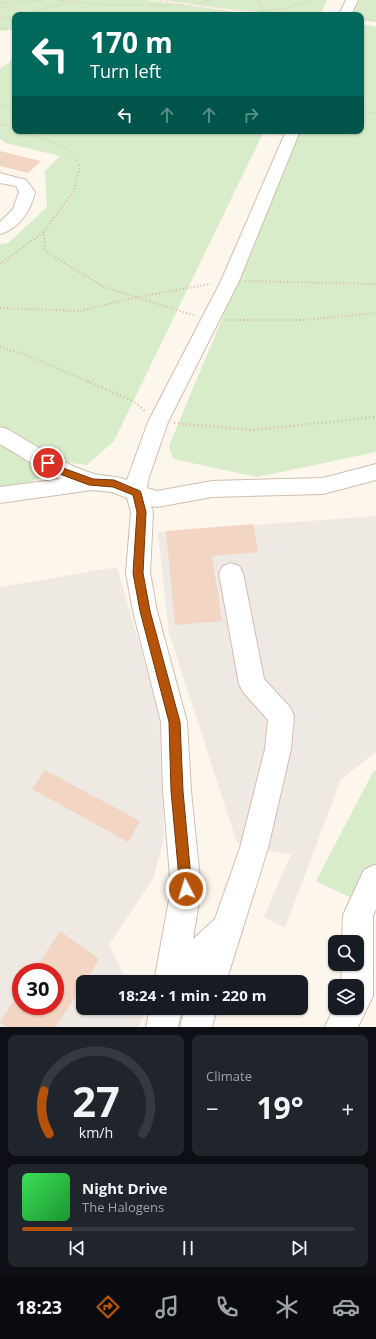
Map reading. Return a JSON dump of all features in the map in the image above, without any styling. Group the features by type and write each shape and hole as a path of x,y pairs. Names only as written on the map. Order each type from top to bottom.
{"street":[{"path":"346,12 352,0"},
{"path":"172,975 186,889 177,791 174,722 145,611 138,573 142,512 136,493 138,477 158,422 230,281 293,134"},
{"path":"0,178 21,183 27,192 24,206 16,218 0,229"},
{"path":"0,434 60,470 92,482"},
{"path":"0,495 92,482 114,484 136,493 157,499 212,489 323,486 376,472"},
{"path":"212,975 254,848 278,749 281,716 252,684 231,573"},
{"path":"357,979 358,915 374,880 376,880"},
{"path":"183,975 227,928"},
{"path":"162,1027 164,1015"},
{"path":"196,1027 199,1015"},
{"path":"341,1027 347,1015"}],"path":[{"path":"0,8 29,0"},
{"path":"0,3 45,0"},
{"path":"56,0 109,5 193,5 211,0"},
{"path":"32,12 75,0"},
{"path":"155,0 249,12"},
{"path":"260,0 258,1 263,10"},
{"path":"259,12 263,10 282,9 314,0"},
{"path":"0,18 12,16"},
{"path":"364,19 376,21"},
{"path":"0,29 12,28"},
{"path":"0,105 12,107"},
{"path":"364,112 376,113"},
{"path":"0,124 12,127"},
{"path":"0,264 44,232 74,190 80,167 68,149 32,134"},
{"path":"44,232 45,251 104,287 210,320 304,320 376,313"},
{"path":"0,308 80,311 137,297 230,281 376,284"},
{"path":"0,347 24,354 133,401 158,422 253,430 376,417"}],"shaded area":[{"path":"376,516 376,752 341,779 285,928 264,917 291,854 254,848 237,843 169,633 158,532"},
{"path":"117,567 159,713 164,839 153,879 109,945 124,975 76,975 76,1015 144,1016 138,1027 0,1027 0,587"}],"green space":[{"path":"0,0 145,0 239,12 12,12 12,30 0,31"},
{"path":"163,0 327,0 321,12 261,12"},
{"path":"358,0 376,0 376,22 364,20 364,12 353,12"},
{"path":"364,25 376,27 376,452 257,477 173,459 169,446 299,134 364,134"},
{"path":"12,58 12,134 263,134 114,441 87,465 54,461 0,425 0,244 8,243 47,207 45,171 60,156 6,143 0,139 0,68 9,63"},
{"path":"0,441 50,473 18,488 0,490"},
{"path":"376,770 376,910 316,881 373,772"}],"building":[{"path":"0,151 41,161 28,173 0,166"},
{"path":"253,524 258,552 212,556 222,621 175,625 166,531"},
{"path":"45,770 140,821 128,842 32,789"},
{"path":"60,931 99,959 89,975 76,975 76,996 64,1015 64,963 39,963"},
{"path":"12,1004 12,1015 64,1015 56,1027 6,1027 0,1022"}],"route":[{"path":"48,463 60,470 92,482 114,484 136,493 142,512 138,573 145,611 174,722 177,791 186,889"}]}
